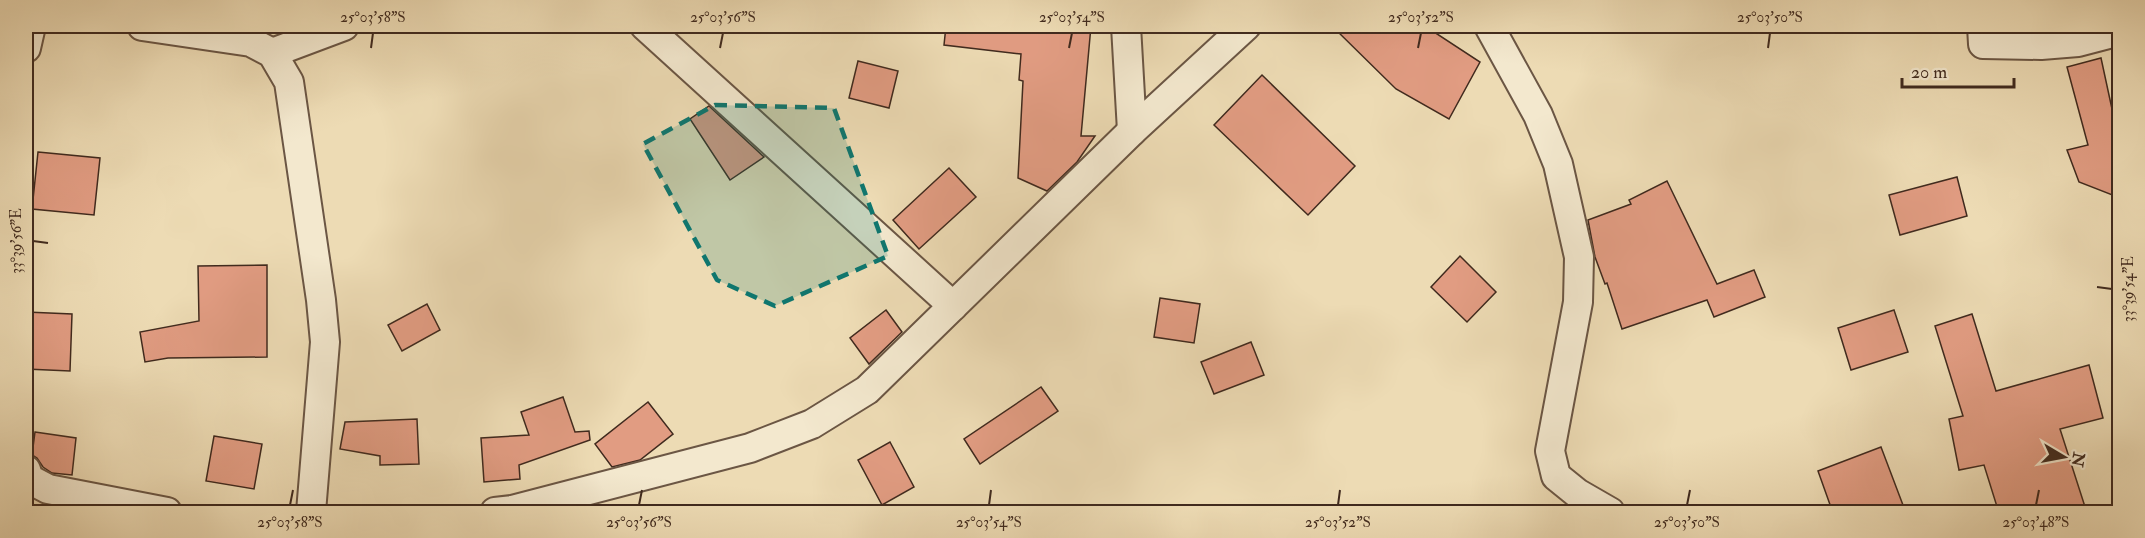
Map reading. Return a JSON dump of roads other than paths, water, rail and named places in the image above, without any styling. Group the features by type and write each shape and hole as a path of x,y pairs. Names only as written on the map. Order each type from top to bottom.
{"street":[{"path":"26,48 31,26"},
{"path":"142,26 251,42 272,53 289,82 321,300 324,342 311,513"},
{"path":"272,53 344,26"},
{"path":"645,26 952,306"},
{"path":"1126,26 1132,131"},
{"path":"495,513 750,448 812,424 867,390 1132,131 1246,26"},
{"path":"1489,26 1538,115 1558,164 1579,256 1578,302 1550,451 1556,476 1576,493 1610,513"},
{"path":"1982,26 1983,44 2041,45 2078,42 2120,32"},
{"path":"26,470 29,478 48,489 167,513"}]}
